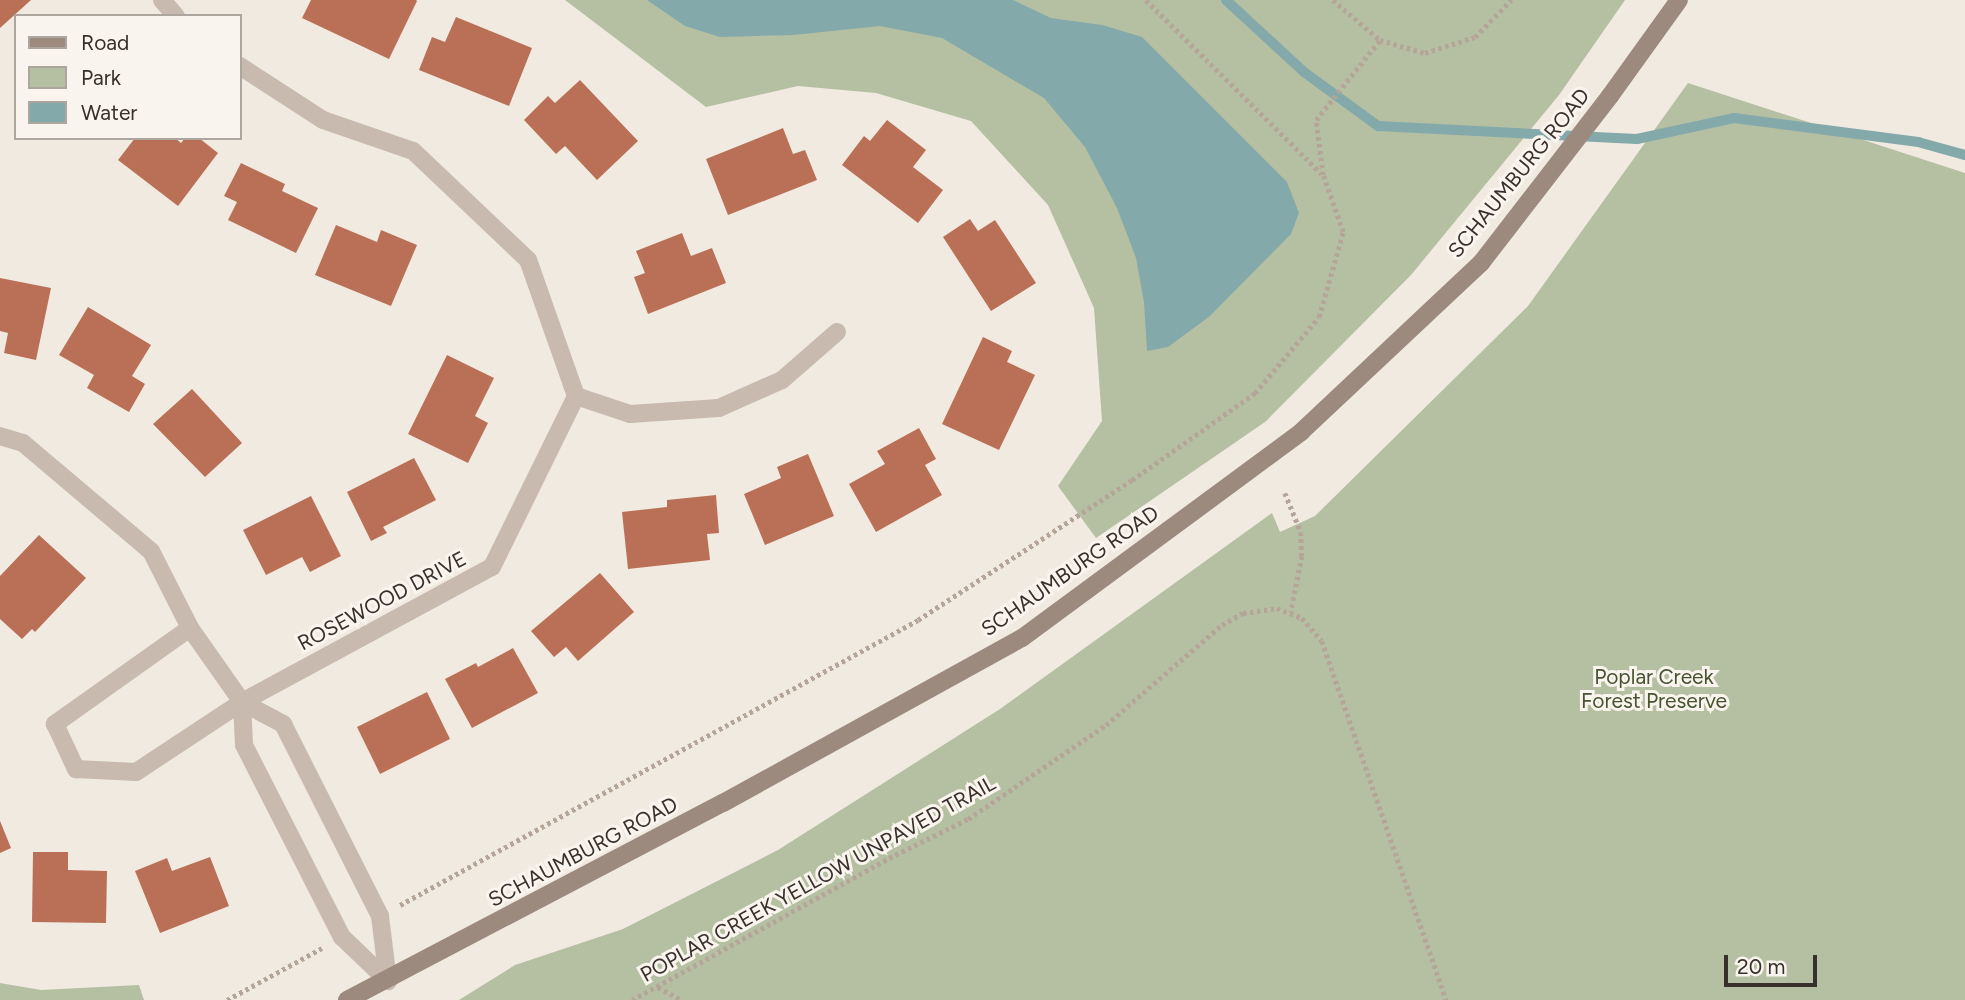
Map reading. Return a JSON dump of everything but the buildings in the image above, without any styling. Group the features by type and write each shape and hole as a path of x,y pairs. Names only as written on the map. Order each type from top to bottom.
{"main road":[{"name":"SCHAUMBURG ROAD","path":"347,1000 388,981 723,803 1022,638 1301,432 1480,262 1593,118 1678,0"}],"street":[{"path":"162,0 174,14"},
{"path":"242,67 323,120 413,150 528,260 576,396 630,414 719,408 782,380 837,332"},
{"name":"ROSEWOOD DRIVE","path":"190,628 55,724 76,769 136,772 242,702 492,568 576,396"},
{"path":"0,436 23,443 151,551 190,628 242,702 283,724 380,916 388,981"},
{"path":"242,702 244,745 342,937 388,981"}],"path":[{"path":"1146,0 1323,175"},
{"path":"1333,0 1380,40 1425,53 1475,37 1511,0"},
{"path":"380,916 918,620 1132,480 1255,393 1319,317 1343,232 1323,175 1316,120 1380,40"},
{"path":"1285,493 1301,532 1303,555 1291,612 1302,618 1322,641 1446,1000"},
{"name":"POPLAR CREEK YELLOW UNPAVED TRAIL","path":"632,1000 889,858 968,818 1106,725 1222,625 1243,613 1277,608 1291,612"},
{"path":"227,1000 342,937"},
{"path":"658,987 681,1000"}],"green space":[{"path":"565,0 1625,0 1559,95 1411,275 1265,422 1096,538 1058,486 1102,421 1094,308 1048,205 971,121 876,93 798,86 706,107"},
{"name":"Poplar Creek Forest Preserve","path":"1688,83 1965,173 1965,1000 459,1000 515,965 623,929 778,850 1000,709 1272,513 1280,532 1315,516 1528,306"},
{"path":"0,983 41,990 139,985 144,1000 0,1000"}],"water":[{"path":"647,0 1013,0 1051,18 1102,25 1142,37 1287,182 1299,213 1291,234 1210,316 1168,347 1147,351 1144,302 1136,258 1117,208 1085,147 1044,98 942,38 880,26 793,35 720,37 685,26"}],"waterway":[{"path":"1226,0 1304,72 1378,126 1637,139 1734,118 1918,142 1965,155"}]}
